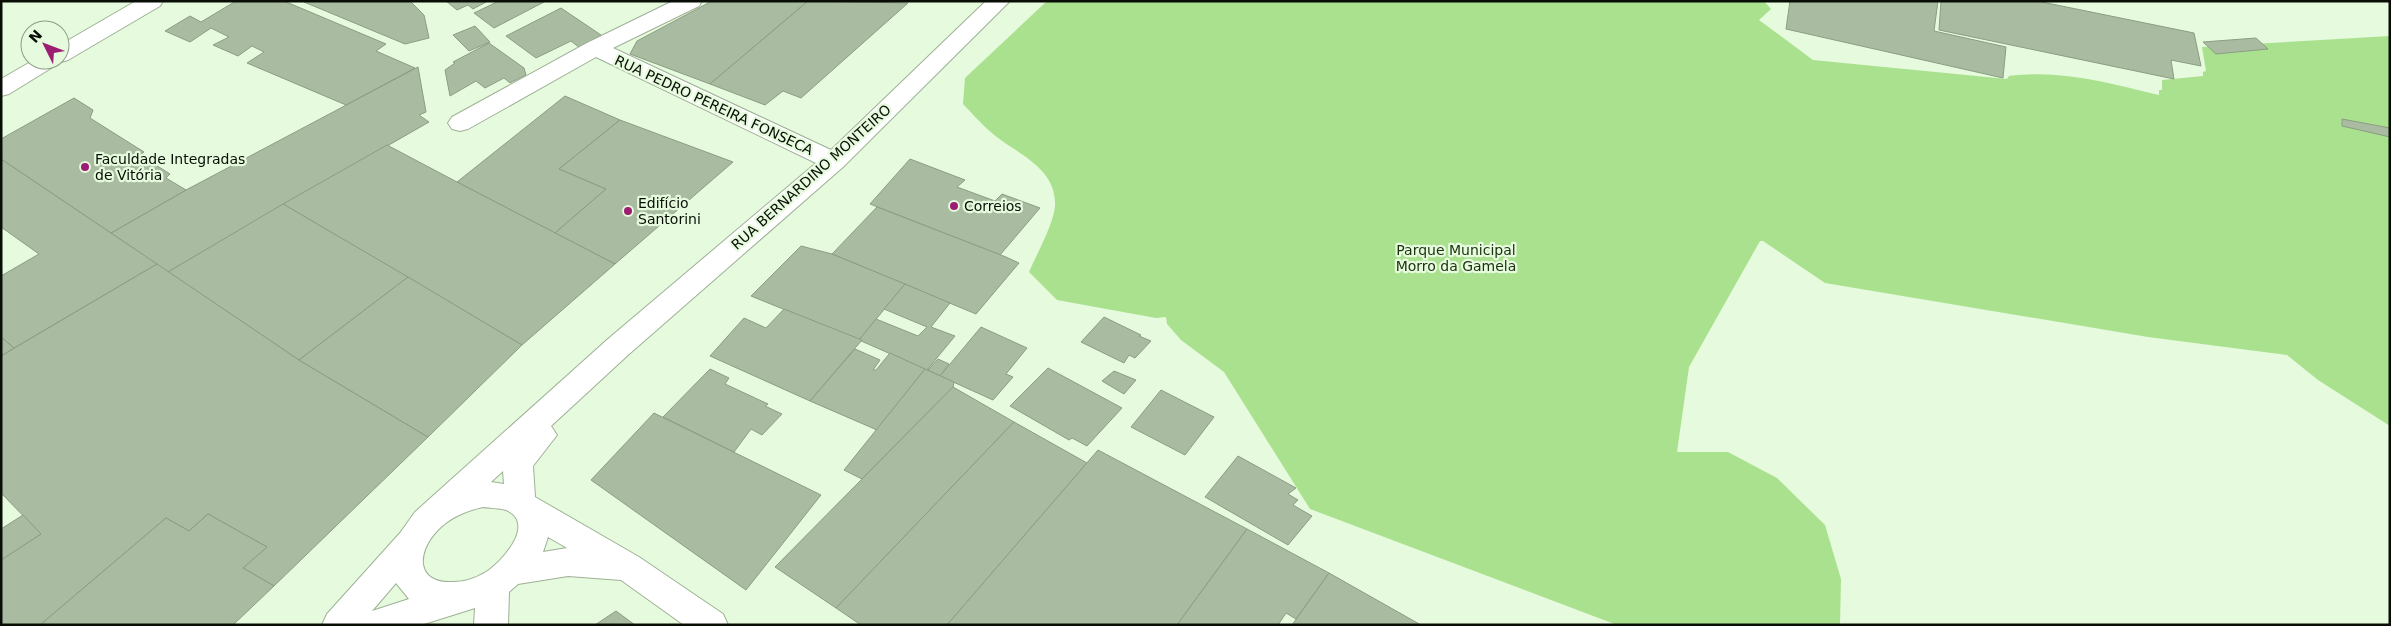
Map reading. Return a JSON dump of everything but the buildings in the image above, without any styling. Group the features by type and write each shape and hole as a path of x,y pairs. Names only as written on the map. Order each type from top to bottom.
{"street":[{"path":"70,49 152,1"},
{"name":"RUA PEDRO PEREIRA FONSECA","path":"460,123 595,48 691,1"},
{"name":"RUA BERNARDINO MONTEIRO","path":"440,510 618,347 834,161 999,1"},
{"name":"RUA PEDRO PEREIRA FONSECA","path":"595,48 834,161"},
{"path":"1,89 34,70"},
{"name":"RUA BERNARDINO MONTEIRO","path":"525,505 518,463 618,347"},
{"path":"339,625 411,543 423,525 440,510 461,499 483,494 503,494 525,505 628,567 711,625"},
{"path":"491,625 502,578 530,545 534,526 525,505"},
{"path":"411,543 406,562 409,578 419,590 437,597 458,597"},
{"path":"375,625 458,597 502,578 568,562 628,567"}],"green space":[{"name":"Parque Municipal Morro da Gamela","path":"1047,1 1764,1 1771,9 1759,20 1813,60 2007,79 2009,76 2047,74 2085,78 2159,95 2159,90 2162,90 2162,80 2203,76 2203,72 2206,71 2202,47 2390,36 2390,426 2318,380 2287,355 2148,337 1825,283 1763,241 1760,241 1689,367 1677,452 1728,452 1777,478 1825,525 1841,579 1840,625 1617,625 1310,509 1224,372 1181,340 1167,324 1166,317 1156,318 1057,300 1029,272 1052,220 1055,205 1054,192 1042,171 993,134 963,104 965,78"}],"place":[{"name":"Faculdade Integradas de Vitória","path":"85,167"},
{"name":"Correios","path":"954,206"},
{"name":"Edifício Santorini","path":"628,211"}]}
